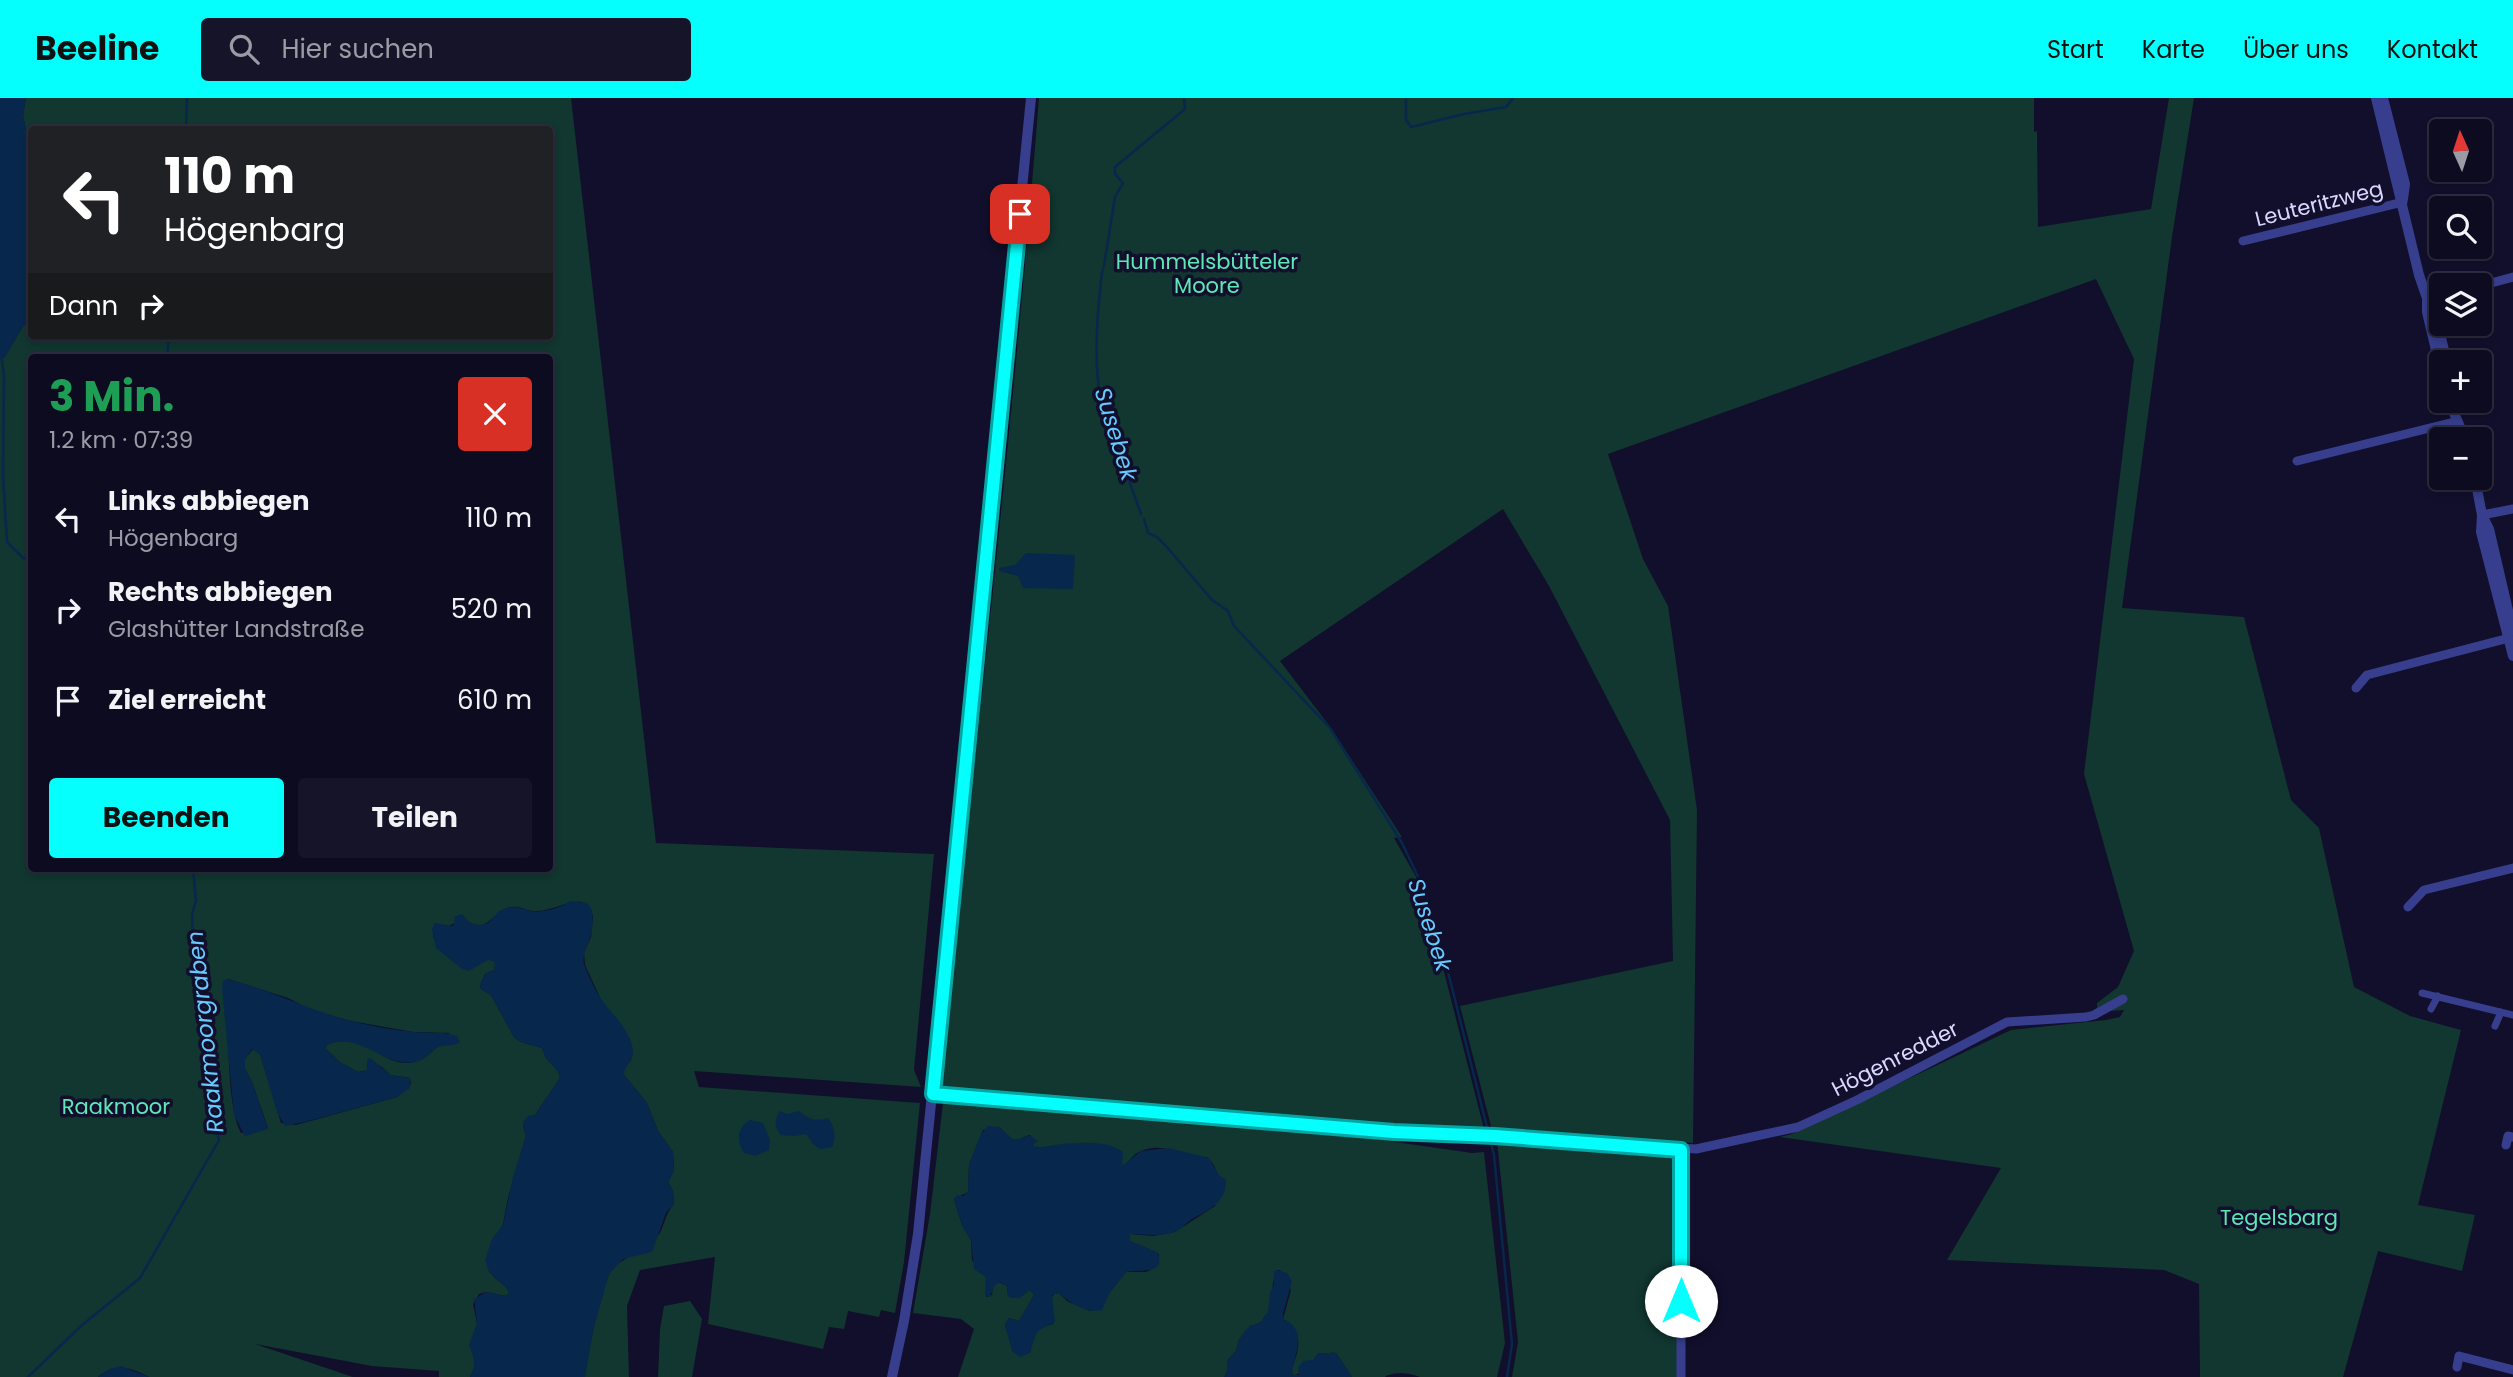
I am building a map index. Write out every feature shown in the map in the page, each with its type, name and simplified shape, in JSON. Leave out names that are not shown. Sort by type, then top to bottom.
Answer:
[{"type":"street","points":[[892,1377],[918,1234],[1031,98]]},
{"type":"street","points":[[2376,98],[2427,299],[2427,312],[2436,350]]},
{"type":"street","points":[[2383,98],[2404,184],[2403,202]]},
{"type":"street","name":"Leuteritzweg","points":[[2243,241],[2403,202]]},
{"type":"street","points":[[2492,283],[2513,277]]},
{"type":"street","points":[[2427,299],[2434,310],[2444,350]]},
{"type":"street","points":[[2454,413],[2460,427]]},
{"type":"street","points":[[2458,413],[2458,421]]},
{"type":"street","points":[[2297,461],[2458,421]]},
{"type":"street","points":[[2477,490],[2482,515],[2481,532],[2513,656]]},
{"type":"street","points":[[2482,515],[2513,509]]},
{"type":"street","points":[[2356,688],[2367,675],[2509,638]]},
{"type":"street","points":[[2409,907],[2424,890],[2513,868]]},
{"type":"street","points":[[2422,993],[2513,1015]]},
{"type":"street","points":[[2431,1009],[2438,996]]},
{"type":"street","name":"Högenredder","points":[[933,1094],[1394,1132],[1495,1136],[1681,1150],[1732,1143],[1792,1129],[1857,1100],[1999,1024],[2014,1020],[2086,1017],[2123,999]]},
{"type":"street","points":[[2495,1026],[2501,1012]]},
{"type":"street","points":[[1681,1150],[1681,1377]]},
{"type":"street","points":[[2457,1367],[2459,1356],[2513,1370]]},
{"type":"green space","name":"Raakmoor","points":[[26,98],[571,98],[656,843],[934,854],[914,1070],[921,1087],[694,1071],[699,1087],[920,1103],[904,1262],[895,1313],[881,1310],[879,1317],[848,1311],[844,1329],[829,1327],[823,1349],[708,1324],[715,1257],[640,1270],[627,1306],[629,1377],[585,1377],[596,1320],[609,1275],[613,1268],[647,1246],[659,1234],[674,1204],[673,1191],[668,1182],[674,1170],[673,1152],[658,1131],[647,1103],[624,1075],[624,1069],[631,1060],[633,1051],[627,1035],[602,1002],[585,965],[584,953],[591,937],[593,916],[582,902],[576,902],[541,911],[507,908],[483,925],[471,923],[464,918],[447,927],[435,923],[433,936],[436,944],[496,962],[494,970],[485,974],[481,989],[491,995],[514,1037],[542,1048],[560,1078],[535,1115],[523,1125],[526,1136],[508,1198],[493,1276],[509,1293],[506,1296],[486,1292],[479,1294],[473,1304],[477,1323],[471,1350],[475,1363],[470,1377],[439,1377],[439,1371],[372,1366],[255,1344],[353,1377],[149,1377],[117,1368],[98,1377],[0,1377],[0,356],[4,358],[28,322],[28,340],[553,340],[553,126],[28,126],[28,142],[23,115]],"holes":[[[228,979],[288,998],[312,1010],[351,1021],[413,1032],[449,1033],[430,1053],[414,1062],[387,1058],[360,1044],[344,1041],[326,1045],[326,1049],[341,1063],[358,1072],[367,1070],[368,1059],[390,1075],[410,1078],[411,1084],[397,1097],[296,1125],[281,1123],[260,1054],[253,1049],[245,1059],[245,1069],[268,1128],[241,1133],[232,1102],[230,1081]]]},
{"type":"green space","points":[[1039,98],[2034,98],[2038,227],[2151,209],[2169,98],[2194,98],[2172,237],[2122,608],[2244,617],[2291,800],[2319,828],[2354,987],[2410,1016],[2461,1030],[2418,1205],[2475,1215],[2462,1271],[2378,1251],[2343,1377],[2200,1377],[2199,1284],[2164,1270],[1947,1260],[2001,1168],[1780,1137],[1792,1134],[2011,1030],[2106,1020],[2120,1017],[2124,1010],[2097,1012],[2097,1003],[2118,987],[2134,951],[2084,774],[2134,359],[2096,279],[1608,454],[1643,559],[1668,606],[1697,810],[1693,1143],[1492,1130],[1460,1006],[1673,961],[1670,820],[1549,586],[1503,509],[1280,661],[1331,728],[1402,837],[1394,838],[1423,889],[1484,1129],[1394,1128],[939,1086],[1005,469]]},
{"type":"green space","points":[[943,1103],[1340,1134],[1472,1153],[1484,1152],[1505,1343],[1497,1377],[1420,1377],[1402,1373],[1385,1377],[1352,1377],[1336,1353],[1323,1354],[1294,1376],[1291,1372],[1298,1342],[1295,1330],[1283,1319],[1291,1290],[1280,1270],[1275,1271],[1269,1311],[1260,1323],[1250,1326],[1239,1340],[1236,1351],[1227,1361],[1224,1377],[958,1377],[974,1329],[961,1319],[913,1313],[930,1214]],"holes":[[[999,1127],[1012,1139],[1029,1135],[1034,1139],[1032,1146],[1037,1148],[1080,1145],[1121,1163],[1122,1166],[1139,1152],[1165,1149],[1206,1157],[1215,1167],[1218,1179],[1215,1206],[1175,1232],[1153,1236],[1128,1236],[1130,1241],[1159,1254],[1156,1267],[1146,1272],[1126,1272],[1090,1311],[1067,1301],[1059,1293],[1054,1294],[1051,1298],[1053,1324],[1039,1328],[1032,1340],[1030,1353],[1013,1352],[1005,1325],[1009,1318],[1019,1321],[1033,1293],[1029,1290],[1023,1295],[1008,1296],[1007,1286],[999,1282],[993,1286],[992,1295],[986,1297],[986,1277],[972,1260],[971,1240],[962,1225],[954,1199],[968,1192],[969,1165],[983,1130]]]},
{"type":"green space","points":[[1497,1141],[1678,1154],[1677,1377],[1512,1377],[1518,1342]]},
{"type":"green space","points":[[690,1301],[702,1319],[692,1377],[658,1377],[664,1306]]},
{"type":"water","points":[[0,98],[26,98],[23,115],[28,139],[28,322],[4,358],[0,356]]},
{"type":"water","points":[[1026,553],[1075,555],[1073,589],[1023,588],[1018,576],[999,571],[999,568],[1015,565]]},
{"type":"water","points":[[570,901],[587,903],[592,910],[592,931],[584,953],[584,964],[599,995],[632,1043],[633,1054],[624,1075],[647,1103],[658,1131],[673,1152],[674,1171],[668,1182],[673,1191],[674,1204],[666,1213],[652,1252],[623,1259],[609,1274],[593,1331],[585,1377],[470,1377],[474,1361],[469,1345],[477,1323],[474,1299],[486,1292],[506,1296],[509,1293],[489,1272],[485,1260],[492,1239],[503,1225],[513,1177],[526,1136],[523,1122],[528,1116],[535,1115],[560,1078],[542,1048],[514,1037],[491,995],[481,989],[485,974],[494,970],[495,962],[488,960],[469,971],[462,969],[436,948],[432,929],[435,923],[452,926],[455,923],[454,917],[462,914],[470,923],[478,925],[488,923],[504,909],[515,907],[541,911]]},
{"type":"water","points":[[227,979],[351,1021],[420,1033],[452,1034],[457,1036],[460,1042],[438,1047],[416,1062],[393,1060],[350,1042],[327,1045],[326,1049],[341,1063],[358,1072],[367,1070],[368,1058],[372,1059],[390,1075],[410,1078],[410,1088],[397,1097],[285,1126],[277,1112],[260,1054],[252,1049],[245,1059],[245,1069],[268,1129],[245,1136],[234,1115],[222,988],[223,981]]},
{"type":"water","points":[[780,1111],[787,1114],[799,1111],[816,1120],[828,1118],[834,1132],[832,1147],[820,1149],[806,1134],[781,1135],[776,1123]]},
{"type":"water","points":[[750,1120],[763,1123],[770,1140],[769,1150],[755,1156],[744,1153],[739,1139],[742,1126]]},
{"type":"water","points":[[988,1126],[999,1127],[1012,1139],[1031,1135],[1038,1141],[1032,1145],[1038,1147],[1081,1143],[1108,1145],[1123,1152],[1122,1166],[1141,1151],[1169,1148],[1209,1158],[1219,1175],[1226,1180],[1225,1188],[1220,1200],[1177,1231],[1157,1235],[1130,1234],[1130,1241],[1157,1252],[1158,1265],[1150,1270],[1126,1272],[1110,1292],[1102,1310],[1079,1307],[1059,1293],[1052,1295],[1055,1322],[1039,1331],[1030,1353],[1020,1357],[1013,1352],[1005,1325],[1009,1318],[1019,1321],[1033,1293],[1029,1290],[1020,1298],[1010,1298],[1007,1286],[1000,1282],[994,1286],[990,1297],[985,1295],[986,1277],[974,1269],[971,1240],[962,1225],[954,1199],[957,1195],[963,1196],[968,1192],[969,1165],[981,1134]]},
{"type":"water","points":[[1277,1270],[1287,1273],[1292,1281],[1283,1314],[1284,1320],[1292,1324],[1298,1337],[1292,1375],[1299,1375],[1298,1368],[1303,1361],[1313,1360],[1318,1353],[1336,1353],[1352,1377],[1224,1377],[1227,1361],[1236,1351],[1245,1331],[1260,1323],[1268,1312],[1274,1272]]},
{"type":"water","points":[[121,1366],[149,1377],[98,1377]]},
{"type":"waterway","points":[[186,126],[187,98]]},
{"type":"waterway","name":"Susebek","points":[[1104,266],[1115,197],[1123,183],[1115,174],[1115,167],[1185,109],[1184,98]]},
{"type":"waterway","name":"Susebek","points":[[1406,98],[1406,120],[1411,127],[1506,107],[1513,98]]},
{"type":"waterway","name":"Susebek","points":[[1103,269],[1097,333],[1101,402],[1141,514]]},
{"type":"waterway","points":[[167,354],[169,340]]},
{"type":"waterway","name":"Raakmoorgraben","points":[[1,355],[4,375],[3,475],[7,542],[23,558],[28,559]]},
{"type":"waterway","name":"Susebek","points":[[1144,519],[1148,533],[1157,537],[1212,600],[1228,611],[1234,626],[1330,728],[1402,843],[1423,887],[1443,952],[1494,1155],[1512,1344],[1507,1377]]},
{"type":"waterway","name":"Raakmoorgraben","points":[[28,1377],[81,1326],[140,1278],[219,1140],[211,1104],[210,1080],[203,1059],[194,969],[192,914],[196,901],[193,872]]},
{"type":"route","points":[[1020,214],[933,1094],[1394,1132],[1495,1136],[1681,1150],[1681,1301]]},
{"type":"park label","name":"Hummelsbütteler Moore","points":[[1207,274]]},
{"type":"park label","name":"Tegelsbarg","points":[[2279,1218]]}]
